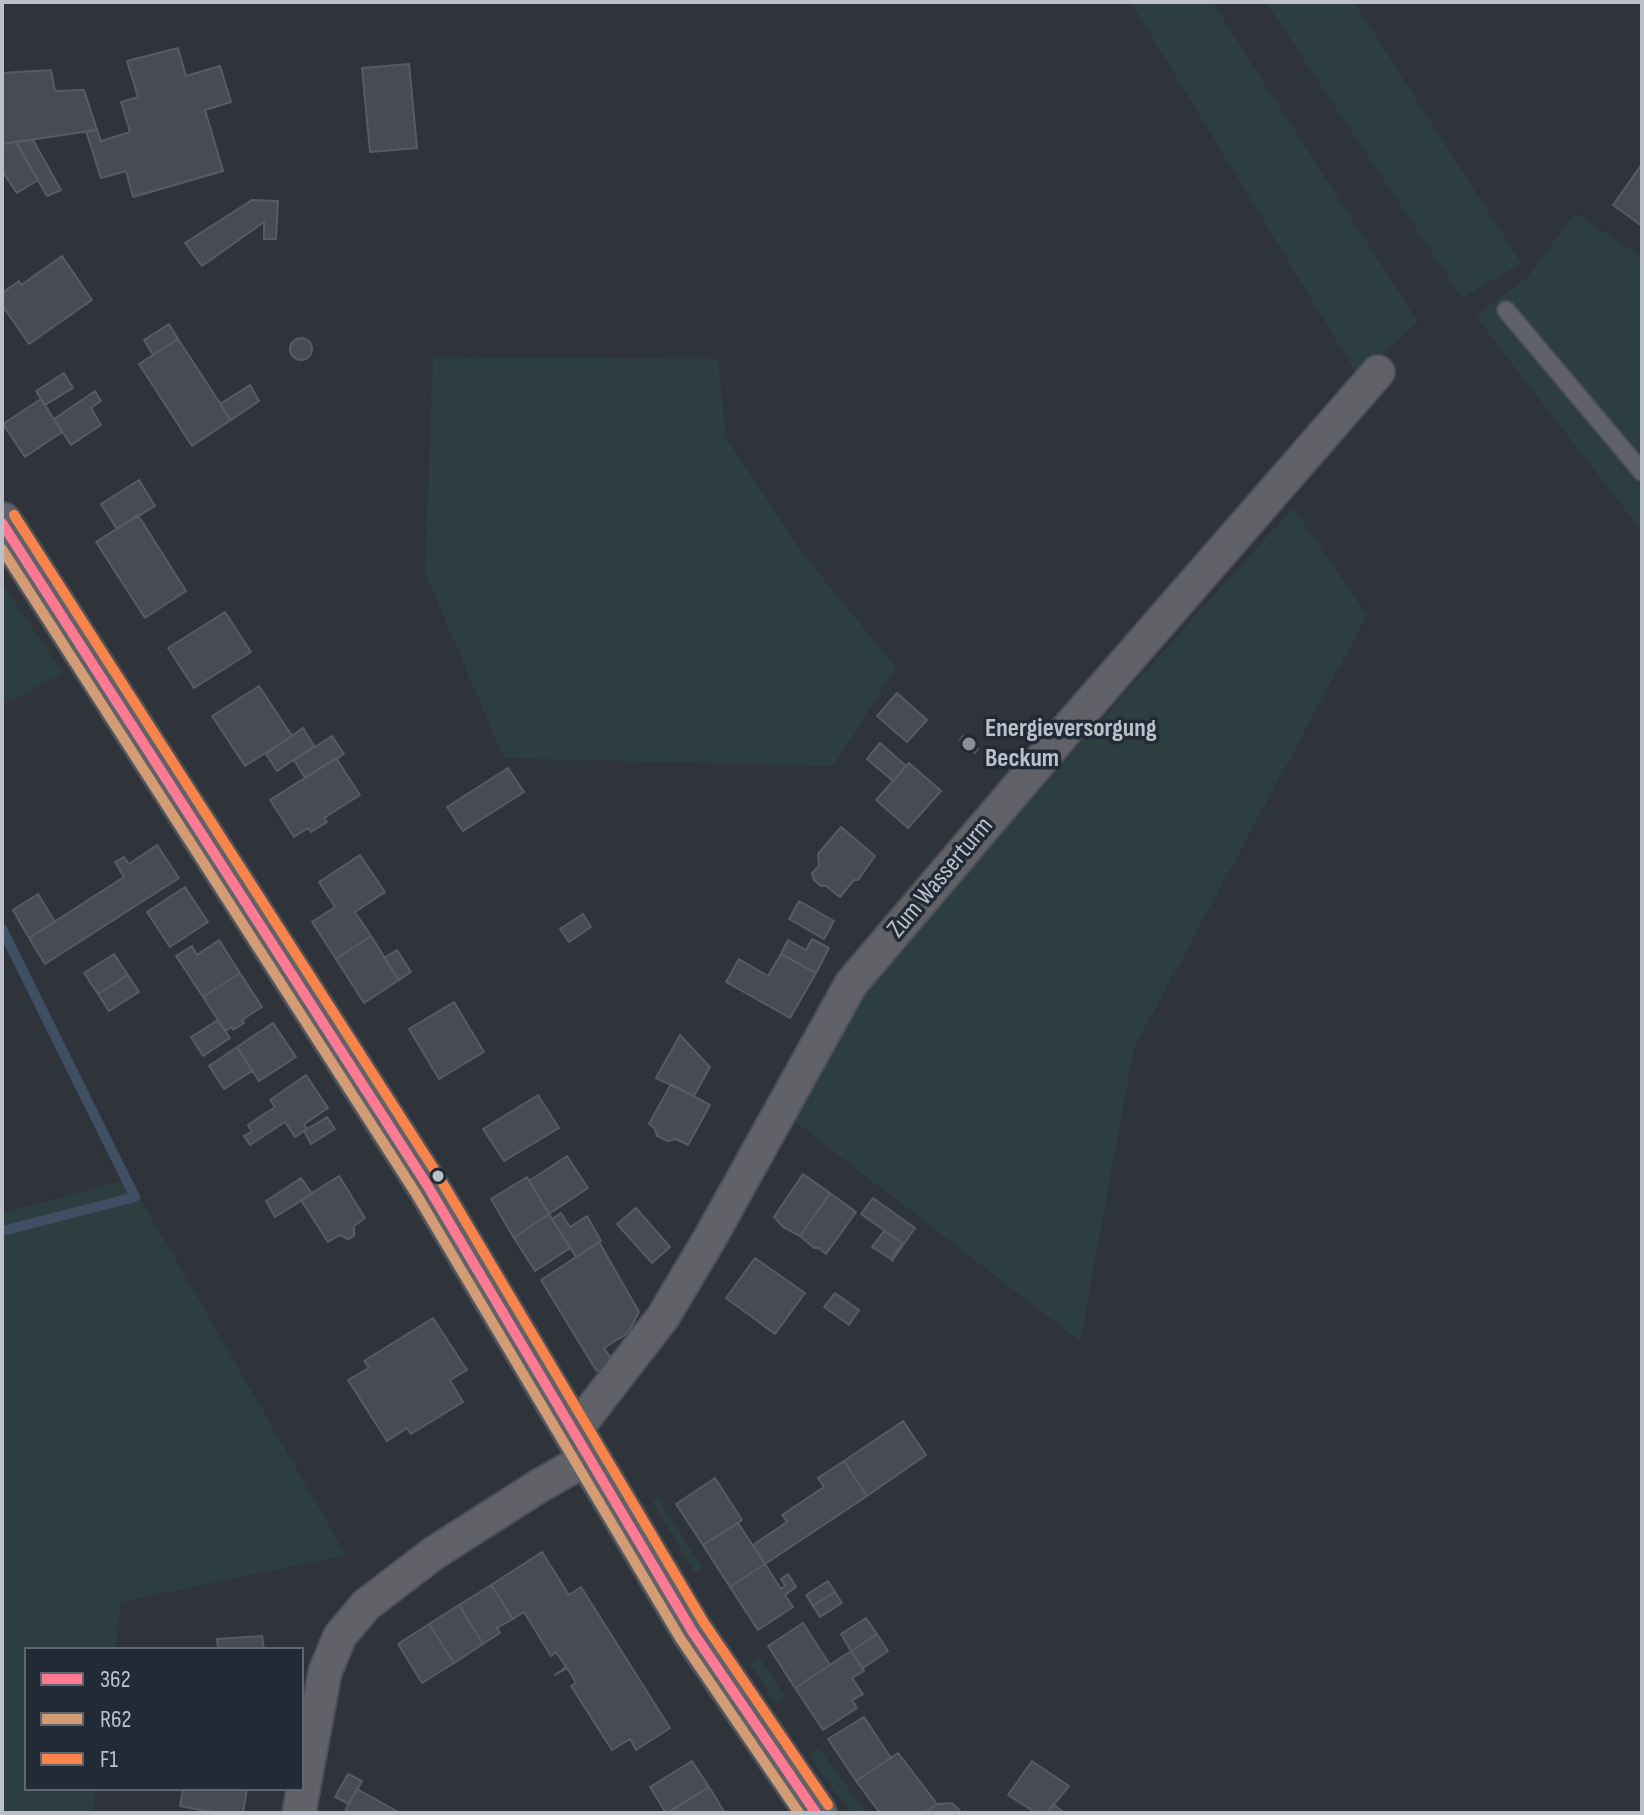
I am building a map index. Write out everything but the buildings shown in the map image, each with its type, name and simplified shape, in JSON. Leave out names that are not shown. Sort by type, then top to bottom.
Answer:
[{"type":"street","name":"Zum Wasserturm","points":[[581,1445],[710,1238],[851,984],[1378,372]]},
{"type":"street","points":[[2,523],[427,1185],[692,1631],[816,1813]]},
{"type":"street","points":[[304,1786],[325,1672],[340,1636],[366,1605],[434,1553],[539,1486],[581,1445]]},
{"type":"street","points":[[299,1813],[303,1791]]},
{"type":"lane","points":[[1506,310],[1642,472]]},
{"type":"shaded area","points":[[1131,2],[1212,2],[1418,322],[1358,376]]},
{"type":"shaded area","points":[[1266,2],[1354,2],[1521,263],[1462,298]]},
{"type":"shaded area","points":[[1575,213],[1642,257],[1642,531],[1475,316],[1527,278]]},
{"type":"shaded area","points":[[433,357],[718,359],[726,438],[800,550],[896,668],[833,766],[504,758],[425,573]]},
{"type":"shaded area","points":[[1293,508],[1367,615],[1134,1048],[1080,1341],[789,1117],[860,993],[977,857]]},
{"type":"shaded area","points":[[2,583],[63,673],[2,705]]},
{"type":"shaded area","points":[[129,1179],[346,1555],[121,1602],[115,1647],[24,1647],[24,1791],[96,1791],[93,1813],[2,1813],[2,1213]]},
{"type":"shaded area","points":[[658,1497],[702,1568],[695,1573],[652,1501]]},
{"type":"shaded area","points":[[759,1657],[786,1697],[776,1704],[750,1663]]},
{"type":"shaded area","points":[[819,1748],[866,1813],[853,1813],[833,1789],[809,1755]]},
{"type":"waterway","points":[[2,929],[135,1197],[2,1231]]},
{"type":"transit line","name":"F1","points":[[14,515],[439,1177],[704,1623],[828,1805]]},
{"type":"transit line","name":"362","points":[[2,523],[427,1185],[692,1631],[816,1813]]},
{"type":"transit line","name":"R62","points":[[2,549],[415,1192],[680,1638],[799,1813]]},
{"type":"place","name":"Energieversorgung Beckum","points":[[969,744]]}]
